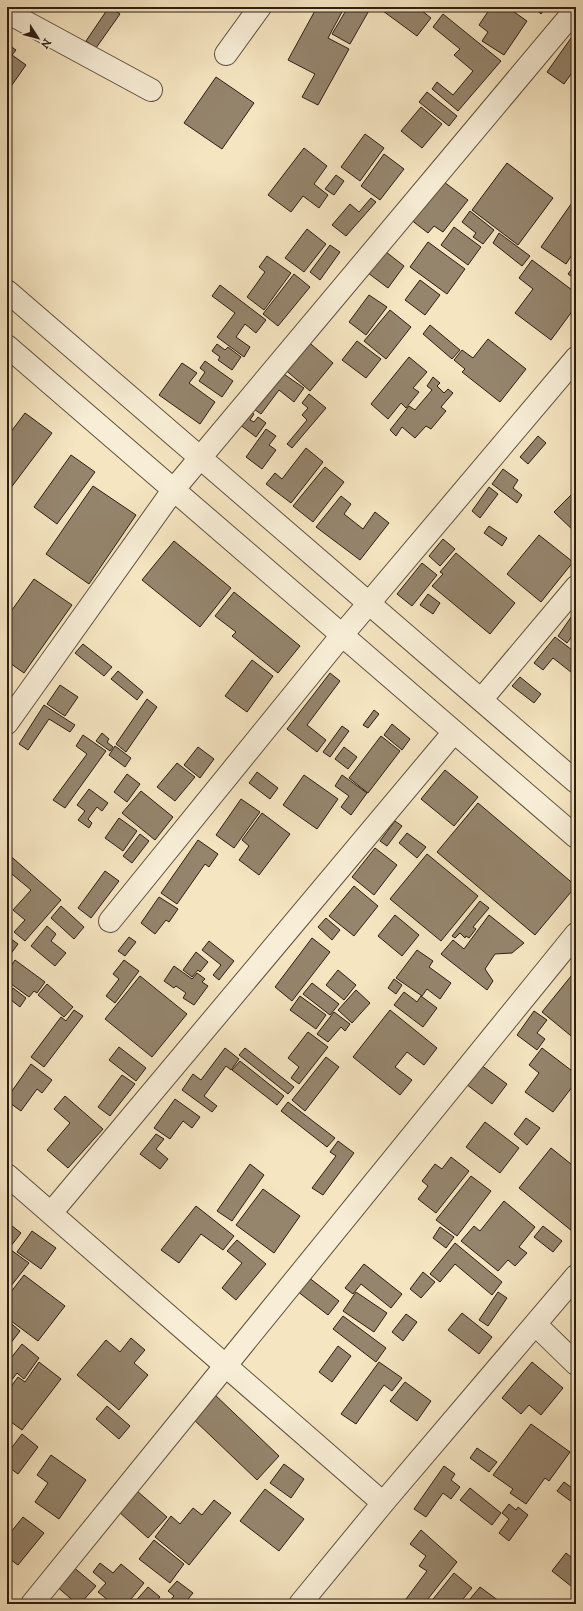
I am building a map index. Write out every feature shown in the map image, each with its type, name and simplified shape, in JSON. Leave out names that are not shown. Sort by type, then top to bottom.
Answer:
[{"type":"street","points":[[226,54],[260,7]]},
{"type":"street","points":[[7,723],[174,489],[201,459],[576,9]]},
{"type":"street","points":[[7,12],[151,90]]},
{"type":"street","points":[[7,291],[576,782]]},
{"type":"street","points":[[7,346],[576,837]]},
{"type":"street","points":[[110,921],[342,635],[576,358]]},
{"type":"street","points":[[481,700],[576,587]]},
{"type":"street","points":[[52,1214],[454,732]]},
{"type":"street","points":[[32,1604],[576,934]]},
{"type":"street","points":[[7,1175],[383,1503]]},
{"type":"street","points":[[300,1604],[383,1503],[536,1325],[576,1276]]},
{"type":"street","points":[[536,1325],[576,1364]]},
{"type":"building","points":[[18,7],[36,7],[31,14]]},
{"type":"building","points":[[109,7],[120,14],[96,48],[86,41]]},
{"type":"building","points":[[112,7],[124,7],[120,12]]},
{"type":"building","points":[[317,7],[337,7],[343,10],[328,38],[349,49],[318,105],[302,97],[315,74],[288,60]]},
{"type":"building","points":[[348,7],[371,7],[350,44],[332,34]]},
{"type":"building","points":[[386,7],[417,7],[431,18],[417,36],[383,11]]},
{"type":"building","points":[[491,7],[507,7],[527,21],[504,55],[482,41],[488,32],[479,25]]},
{"type":"building","points":[[533,7],[546,7],[541,14]]},
{"type":"building","points":[[443,14],[501,61],[458,111],[432,89],[437,82],[453,95],[473,71],[454,55],[460,49],[433,27]]},
{"type":"building","points":[[576,31],[576,67],[564,84],[547,72]]},
{"type":"building","points":[[7,44],[16,50],[12,55],[26,65],[7,92]]},
{"type":"building","points":[[216,77],[254,103],[222,149],[184,123]]},
{"type":"building","points":[[427,92],[457,116],[449,126],[419,102]]},
{"type":"building","points":[[421,107],[442,124],[422,148],[401,131]]},
{"type":"building","points":[[365,134],[384,148],[360,181],[341,167]]},
{"type":"building","points":[[304,148],[327,166],[314,184],[328,195],[319,208],[303,196],[291,212],[268,195]]},
{"type":"building","points":[[384,154],[404,169],[380,200],[361,186]]},
{"type":"building","points":[[507,163],[553,198],[518,245],[472,210]]},
{"type":"building","points":[[336,175],[344,181],[334,195],[325,189]]},
{"type":"building","points":[[440,179],[468,200],[443,232],[434,226],[428,233],[410,219]]},
{"type":"building","points":[[576,197],[576,249],[566,264],[541,247]]},
{"type":"building","points":[[371,198],[376,202],[346,236],[332,225],[350,204],[359,212]]},
{"type":"building","points":[[470,211],[494,230],[483,244],[473,237],[476,233],[462,222]]},
{"type":"building","points":[[454,227],[481,247],[468,265],[441,245]]},
{"type":"building","points":[[307,229],[326,244],[304,272],[285,258]]},
{"type":"building","points":[[499,233],[530,256],[522,266],[493,243]]},
{"type":"building","points":[[428,242],[465,269],[447,294],[410,267]]},
{"type":"building","points":[[330,245],[340,252],[320,280],[310,272]]},
{"type":"building","points":[[381,248],[404,266],[388,288],[364,270]]},
{"type":"building","points":[[267,256],[291,273],[264,310],[247,297],[265,272],[259,267]]},
{"type":"building","points":[[532,260],[576,293],[576,306],[551,340],[515,313],[533,289],[519,278]]},
{"type":"building","points":[[576,263],[576,280],[568,274]]},
{"type":"building","points":[[294,274],[310,287],[278,326],[263,314]]},
{"type":"building","points":[[420,280],[440,295],[425,315],[405,300]]},
{"type":"building","points":[[220,285],[266,320],[256,333],[245,324],[236,337],[250,347],[244,357],[217,337],[235,313],[212,296]]},
{"type":"building","points":[[369,295],[387,307],[366,335],[349,322]]},
{"type":"building","points":[[390,310],[411,327],[386,359],[364,341]]},
{"type":"building","points":[[430,325],[460,350],[452,359],[423,334]]},
{"type":"building","points":[[305,339],[333,363],[310,391],[282,367]]},
{"type":"building","points":[[488,339],[526,369],[500,402],[462,372],[465,369],[454,360],[462,350],[473,358]]},
{"type":"building","points":[[357,341],[381,359],[366,378],[342,360]]},
{"type":"building","points":[[217,344],[225,350],[228,347],[241,357],[232,370],[218,360],[220,357],[212,351]]},
{"type":"building","points":[[409,357],[427,372],[413,388],[419,392],[406,408],[401,403],[388,419],[371,404]]},
{"type":"building","points":[[205,361],[233,381],[222,397],[199,381],[205,372],[200,368]]},
{"type":"building","points":[[182,363],[197,373],[189,383],[215,402],[200,424],[159,395]]},
{"type":"building","points":[[278,370],[304,388],[294,402],[279,390],[261,414],[251,407]]},
{"type":"building","points":[[433,377],[440,383],[437,386],[444,393],[448,389],[453,393],[441,407],[446,411],[431,429],[426,426],[415,438],[402,427],[396,436],[390,430],[409,406],[415,410],[432,390],[427,386]]},
{"type":"building","points":[[309,394],[326,408],[292,448],[287,444],[307,420],[302,415],[308,408],[302,403]]},
{"type":"building","points":[[249,411],[254,414],[250,420],[254,422],[258,417],[266,423],[256,437],[239,424]]},
{"type":"building","points":[[25,413],[52,433],[10,489],[7,487],[7,437]]},
{"type":"building","points":[[266,429],[276,436],[269,445],[276,450],[262,469],[246,457]]},
{"type":"building","points":[[538,436],[546,443],[528,464],[520,457]]},
{"type":"building","points":[[306,448],[323,462],[291,503],[266,484],[275,473],[282,479]]},
{"type":"building","points":[[71,455],[95,472],[57,524],[34,507]]},
{"type":"building","points":[[325,467],[344,482],[313,522],[293,506]]},
{"type":"building","points":[[503,469],[518,480],[513,488],[522,495],[517,503],[492,484]]},
{"type":"building","points":[[93,486],[136,515],[89,584],[46,554]]},
{"type":"building","points":[[489,487],[498,494],[480,518],[472,511]]},
{"type":"building","points":[[576,490],[576,533],[554,512]]},
{"type":"building","points":[[341,496],[351,504],[344,514],[363,529],[375,512],[389,523],[360,560],[316,527]]},
{"type":"building","points":[[489,526],[507,538],[502,546],[484,533]]},
{"type":"building","points":[[539,535],[573,562],[541,602],[507,574]]},
{"type":"building","points":[[443,539],[455,549],[440,566],[429,556]]},
{"type":"building","points":[[174,541],[231,588],[200,627],[142,580]]},
{"type":"building","points":[[456,553],[515,603],[490,634],[432,586],[443,574],[440,572]]},
{"type":"building","points":[[422,563],[437,575],[412,606],[397,594]]},
{"type":"building","points":[[34,579],[72,605],[24,673],[7,661],[7,634],[11,629],[7,626],[7,617]]},
{"type":"building","points":[[234,592],[300,646],[278,673],[232,636],[236,632],[215,616]]},
{"type":"building","points":[[428,594],[440,603],[433,614],[420,605]]},
{"type":"building","points":[[576,610],[576,631],[567,643],[558,636]]},
{"type":"building","points":[[555,637],[576,653],[576,676],[553,658],[543,670],[534,663]]},
{"type":"building","points":[[83,644],[112,667],[104,676],[75,653]]},
{"type":"building","points":[[252,660],[273,676],[247,712],[225,696]]},
{"type":"building","points":[[118,671],[143,692],[137,700],[111,679]]},
{"type":"building","points":[[330,673],[340,681],[307,725],[326,740],[317,752],[287,729]]},
{"type":"building","points":[[520,677],[541,694],[534,703],[512,686]]},
{"type":"building","points":[[60,685],[78,697],[65,716],[47,704]]},
{"type":"building","points":[[147,699],[157,707],[126,752],[116,744]]},
{"type":"building","points":[[44,705],[75,725],[70,732],[49,719],[28,750],[19,744]]},
{"type":"building","points":[[374,710],[379,714],[368,728],[363,725]]},
{"type":"building","points":[[392,724],[410,739],[402,750],[384,735]]},
{"type":"building","points":[[342,726],[349,731],[330,757],[323,752]]},
{"type":"building","points":[[102,733],[109,739],[107,742],[113,747],[110,751],[96,741]]},
{"type":"building","points":[[83,735],[106,751],[65,808],[53,800],[87,754],[76,746]]},
{"type":"building","points":[[381,736],[400,751],[368,793],[349,778]]},
{"type":"building","points":[[115,746],[131,758],[125,767],[109,755]]},
{"type":"building","points":[[198,747],[214,759],[200,778],[184,765]]},
{"type":"building","points":[[344,747],[357,757],[348,769],[335,759]]},
{"type":"building","points":[[177,763],[195,777],[175,801],[157,787]]},
{"type":"building","points":[[445,770],[478,797],[454,826],[421,799]]},
{"type":"building","points":[[257,772],[278,788],[270,799],[249,783]]},
{"type":"building","points":[[127,774],[140,784],[127,802],[114,792]]},
{"type":"building","points":[[304,775],[338,799],[317,829],[283,805]]},
{"type":"building","points":[[342,775],[367,793],[351,815],[341,807],[349,796],[335,786]]},
{"type":"building","points":[[89,789],[108,803],[102,811],[97,807],[88,819],[92,823],[89,828],[78,820],[85,811],[77,805]]},
{"type":"building","points":[[141,791],[173,817],[155,840],[122,813]]},
{"type":"building","points":[[241,799],[260,812],[234,848],[216,835]]},
{"type":"building","points":[[478,803],[576,886],[535,935],[437,852]]},
{"type":"building","points":[[262,813],[290,834],[259,875],[239,860],[249,846],[242,840]]},
{"type":"building","points":[[119,818],[137,831],[123,851],[105,838]]},
{"type":"building","points":[[395,821],[402,826],[387,846],[380,841]]},
{"type":"building","points":[[407,833],[426,847],[417,858],[399,843]]},
{"type":"building","points":[[140,834],[149,841],[132,863],[123,856]]},
{"type":"building","points":[[198,840],[218,854],[209,867],[205,864],[177,904],[161,893]]},
{"type":"building","points":[[375,848],[397,865],[374,895],[352,877]]},
{"type":"building","points":[[7,853],[61,900],[25,941],[14,932],[25,920],[13,910],[31,890],[7,870]]},
{"type":"building","points":[[427,854],[478,896],[441,941],[390,899]]},
{"type":"building","points":[[105,871],[119,881],[91,918],[78,908]]},
{"type":"building","points":[[354,886],[378,906],[354,936],[329,916]]},
{"type":"building","points":[[159,897],[178,909],[169,922],[166,920],[155,934],[141,923]]},
{"type":"building","points":[[480,901],[489,908],[473,927],[476,929],[469,938],[466,936],[465,938],[460,933],[455,938],[452,936]]},
{"type":"building","points":[[61,906],[84,927],[74,939],[51,918]]},
{"type":"building","points":[[395,915],[419,935],[402,956],[378,936]]},
{"type":"building","points":[[489,915],[524,943],[512,953],[495,954],[485,969],[493,981],[487,990],[441,954],[453,940],[464,949]]},
{"type":"building","points":[[326,918],[340,930],[332,940],[318,927]]},
{"type":"building","points":[[47,926],[56,934],[51,941],[66,953],[55,966],[31,946]]},
{"type":"building","points":[[7,936],[18,944],[7,959]]},
{"type":"building","points":[[129,937],[136,942],[125,956],[118,951]]},
{"type":"building","points":[[312,938],[330,952],[292,1001],[275,987]]},
{"type":"building","points":[[209,941],[234,961],[219,980],[213,975],[221,965],[202,950]]},
{"type":"building","points":[[417,950],[433,961],[429,967],[451,983],[440,999],[427,989],[422,996],[396,978]]},
{"type":"building","points":[[196,952],[208,962],[200,972],[198,970],[192,977],[183,970]]},
{"type":"building","points":[[15,960],[45,982],[37,993],[34,991],[29,997],[7,981],[7,972]]},
{"type":"building","points":[[124,960],[139,971],[115,1003],[106,996],[119,979],[113,974]]},
{"type":"building","points":[[174,966],[192,979],[197,973],[205,979],[202,982],[208,986],[194,1005],[183,998],[186,993],[176,986],[174,988],[164,981]]},
{"type":"building","points":[[338,970],[356,985],[344,1000],[326,985]]},
{"type":"building","points":[[576,970],[576,1040],[542,1012]]},
{"type":"building","points":[[140,976],[187,1014],[152,1057],[105,1019]]},
{"type":"building","points":[[394,979],[402,985],[396,994],[388,988]]},
{"type":"building","points":[[312,983],[339,1004],[330,1015],[303,994]]},
{"type":"building","points":[[47,984],[73,1007],[64,1017],[38,995]]},
{"type":"building","points":[[13,988],[26,998],[20,1007],[7,997]]},
{"type":"building","points":[[356,990],[370,1003],[352,1023],[338,1010]]},
{"type":"building","points":[[404,992],[417,1002],[421,996],[437,1008],[423,1027],[394,1005]]},
{"type":"building","points":[[300,996],[326,1015],[316,1029],[290,1010]]},
{"type":"building","points":[[74,1010],[83,1016],[44,1067],[31,1057],[61,1017],[66,1021]]},
{"type":"building","points":[[390,1010],[437,1048],[424,1065],[407,1052],[395,1067],[412,1080],[400,1095],[353,1057]]},
{"type":"building","points":[[534,1011],[547,1020],[537,1033],[545,1039],[537,1050],[517,1035]]},
{"type":"building","points":[[334,1012],[350,1024],[345,1031],[341,1027],[328,1042],[317,1034]]},
{"type":"building","points":[[308,1032],[328,1047],[299,1084],[291,1078],[299,1067],[288,1058]]},
{"type":"building","points":[[119,1047],[146,1068],[136,1081],[109,1060]]},
{"type":"building","points":[[225,1048],[239,1059],[231,1070],[226,1066],[204,1096],[217,1106],[212,1112],[182,1090],[193,1074],[201,1080]]},
{"type":"building","points":[[245,1048],[294,1087],[288,1094],[239,1055]]},
{"type":"building","points":[[542,1048],[576,1074],[576,1082],[553,1112],[525,1092],[539,1073],[529,1065]]},
{"type":"building","points":[[326,1057],[339,1067],[305,1111],[292,1100]]},
{"type":"building","points":[[240,1061],[284,1096],[277,1105],[232,1070]]},
{"type":"building","points":[[31,1064],[52,1080],[42,1093],[37,1089],[21,1111],[7,1101],[7,1098]]},
{"type":"building","points":[[481,1065],[507,1084],[492,1104],[466,1084]]},
{"type":"building","points":[[122,1075],[135,1084],[110,1116],[98,1107]]},
{"type":"building","points":[[65,1096],[103,1129],[68,1168],[47,1150],[70,1123],[54,1109]]},
{"type":"building","points":[[175,1099],[200,1117],[192,1128],[183,1121],[170,1139],[154,1128]]},
{"type":"building","points":[[288,1102],[335,1138],[327,1147],[281,1111]]},
{"type":"building","points":[[526,1118],[540,1128],[527,1145],[514,1134]]},
{"type":"building","points":[[485,1122],[519,1148],[500,1173],[466,1147]]},
{"type":"building","points":[[156,1134],[164,1139],[156,1149],[168,1159],[160,1169],[140,1154]]},
{"type":"building","points":[[338,1141],[354,1153],[323,1195],[312,1188],[336,1156],[330,1152]]},
{"type":"building","points":[[551,1148],[576,1168],[576,1226],[572,1231],[519,1188]]},
{"type":"building","points":[[451,1157],[469,1171],[436,1213],[418,1199],[428,1186],[422,1181],[435,1164],[442,1169]]},
{"type":"building","points":[[250,1164],[264,1175],[232,1221],[217,1211]]},
{"type":"building","points":[[471,1176],[491,1191],[457,1236],[436,1220]]},
{"type":"building","points":[[263,1189],[300,1216],[274,1253],[236,1225]]},
{"type":"building","points":[[504,1201],[535,1227],[519,1247],[527,1253],[515,1266],[508,1260],[498,1271],[461,1241],[474,1226],[480,1231]]},
{"type":"building","points":[[196,1206],[234,1236],[223,1250],[201,1234],[179,1263],[161,1250]]},
{"type":"building","points":[[7,1222],[21,1233],[7,1251]]},
{"type":"building","points":[[543,1226],[562,1241],[553,1252],[534,1237]]},
{"type":"building","points":[[440,1227],[454,1237],[446,1248],[433,1238]]},
{"type":"building","points":[[32,1231],[56,1248],[41,1269],[17,1252]]},
{"type":"building","points":[[237,1240],[266,1264],[236,1300],[222,1288],[242,1263],[227,1251]]},
{"type":"building","points":[[455,1243],[502,1282],[492,1295],[455,1264],[440,1282],[430,1274]]},
{"type":"building","points":[[11,1250],[29,1263],[7,1291],[7,1255]]},
{"type":"building","points":[[364,1264],[402,1294],[391,1308],[361,1284],[353,1294],[345,1288]]},
{"type":"building","points":[[423,1272],[435,1282],[421,1298],[410,1289]]},
{"type":"building","points":[[24,1275],[65,1306],[38,1341],[7,1318],[7,1297]]},
{"type":"building","points":[[308,1277],[339,1301],[328,1315],[297,1291]]},
{"type":"building","points":[[356,1292],[387,1313],[374,1332],[343,1311]]},
{"type":"building","points":[[498,1292],[507,1298],[488,1326],[479,1320]]},
{"type":"building","points":[[462,1313],[492,1337],[479,1354],[448,1330]]},
{"type":"building","points":[[406,1314],[417,1322],[403,1341],[392,1332]]},
{"type":"building","points":[[343,1316],[386,1348],[376,1362],[333,1329]]},
{"type":"building","points":[[7,1320],[20,1331],[10,1344],[7,1342]]},
{"type":"building","points":[[131,1338],[145,1350],[134,1363],[148,1375],[119,1410],[77,1375],[106,1340],[120,1352]]},
{"type":"building","points":[[22,1344],[39,1358],[24,1379],[17,1373],[7,1386],[7,1354],[11,1358]]},
{"type":"building","points":[[338,1346],[351,1356],[332,1382],[319,1372]]},
{"type":"building","points":[[39,1362],[61,1379],[22,1430],[7,1419],[7,1392],[18,1377],[25,1382]]},
{"type":"building","points":[[379,1362],[402,1378],[392,1391],[384,1385],[356,1424],[341,1414]]},
{"type":"building","points":[[532,1362],[563,1388],[541,1415],[529,1405],[521,1414],[502,1398]]},
{"type":"building","points":[[405,1382],[431,1401],[417,1421],[390,1401]]},
{"type":"building","points":[[213,1393],[279,1456],[257,1480],[191,1417]]},
{"type":"building","points":[[107,1406],[130,1426],[119,1439],[96,1419]]},
{"type":"building","points":[[531,1424],[570,1452],[549,1481],[545,1478],[526,1504],[510,1493],[513,1489],[493,1475]]},
{"type":"building","points":[[22,1434],[38,1447],[18,1474],[7,1466],[7,1454]]},
{"type":"building","points":[[477,1448],[497,1462],[489,1472],[470,1458]]},
{"type":"building","points":[[51,1455],[86,1480],[59,1519],[35,1502],[48,1483],[37,1475]]},
{"type":"building","points":[[284,1464],[304,1479],[291,1498],[270,1483]]},
{"type":"building","points":[[444,1466],[455,1474],[451,1480],[460,1487],[451,1499],[443,1493],[426,1517],[414,1509]]},
{"type":"building","points":[[564,1482],[576,1491],[576,1505],[557,1491]]},
{"type":"building","points":[[470,1488],[501,1513],[492,1525],[460,1500]]},
{"type":"building","points":[[265,1489],[304,1519],[279,1551],[240,1521]]},
{"type":"building","points":[[137,1491],[167,1517],[148,1538],[118,1511]]},
{"type":"building","points":[[214,1500],[231,1513],[189,1565],[155,1537],[171,1516],[180,1524],[193,1508],[202,1515]]},
{"type":"building","points":[[509,1504],[516,1510],[518,1507],[528,1515],[509,1541],[499,1533],[509,1519],[502,1513]]},
{"type":"building","points":[[23,1517],[44,1533],[18,1565],[7,1557],[7,1537]]},
{"type":"building","points":[[421,1530],[457,1562],[424,1604],[412,1604],[406,1599],[427,1571],[419,1566],[426,1556],[410,1544]]},
{"type":"building","points":[[154,1540],[184,1564],[170,1583],[139,1559]]},
{"type":"building","points":[[566,1553],[576,1561],[576,1590],[552,1571]]},
{"type":"building","points":[[100,1563],[113,1573],[121,1564],[144,1583],[127,1604],[113,1604],[98,1592],[106,1583],[93,1572]]},
{"type":"building","points":[[72,1566],[96,1586],[80,1604],[77,1604],[55,1585]]},
{"type":"building","points":[[454,1573],[472,1588],[459,1604],[429,1604]]},
{"type":"building","points":[[177,1581],[193,1593],[184,1604],[167,1604],[174,1596],[168,1591]]},
{"type":"building","points":[[148,1587],[160,1597],[154,1604],[133,1604]]},
{"type":"building","points":[[480,1587],[503,1604],[477,1604],[470,1599]]}]
